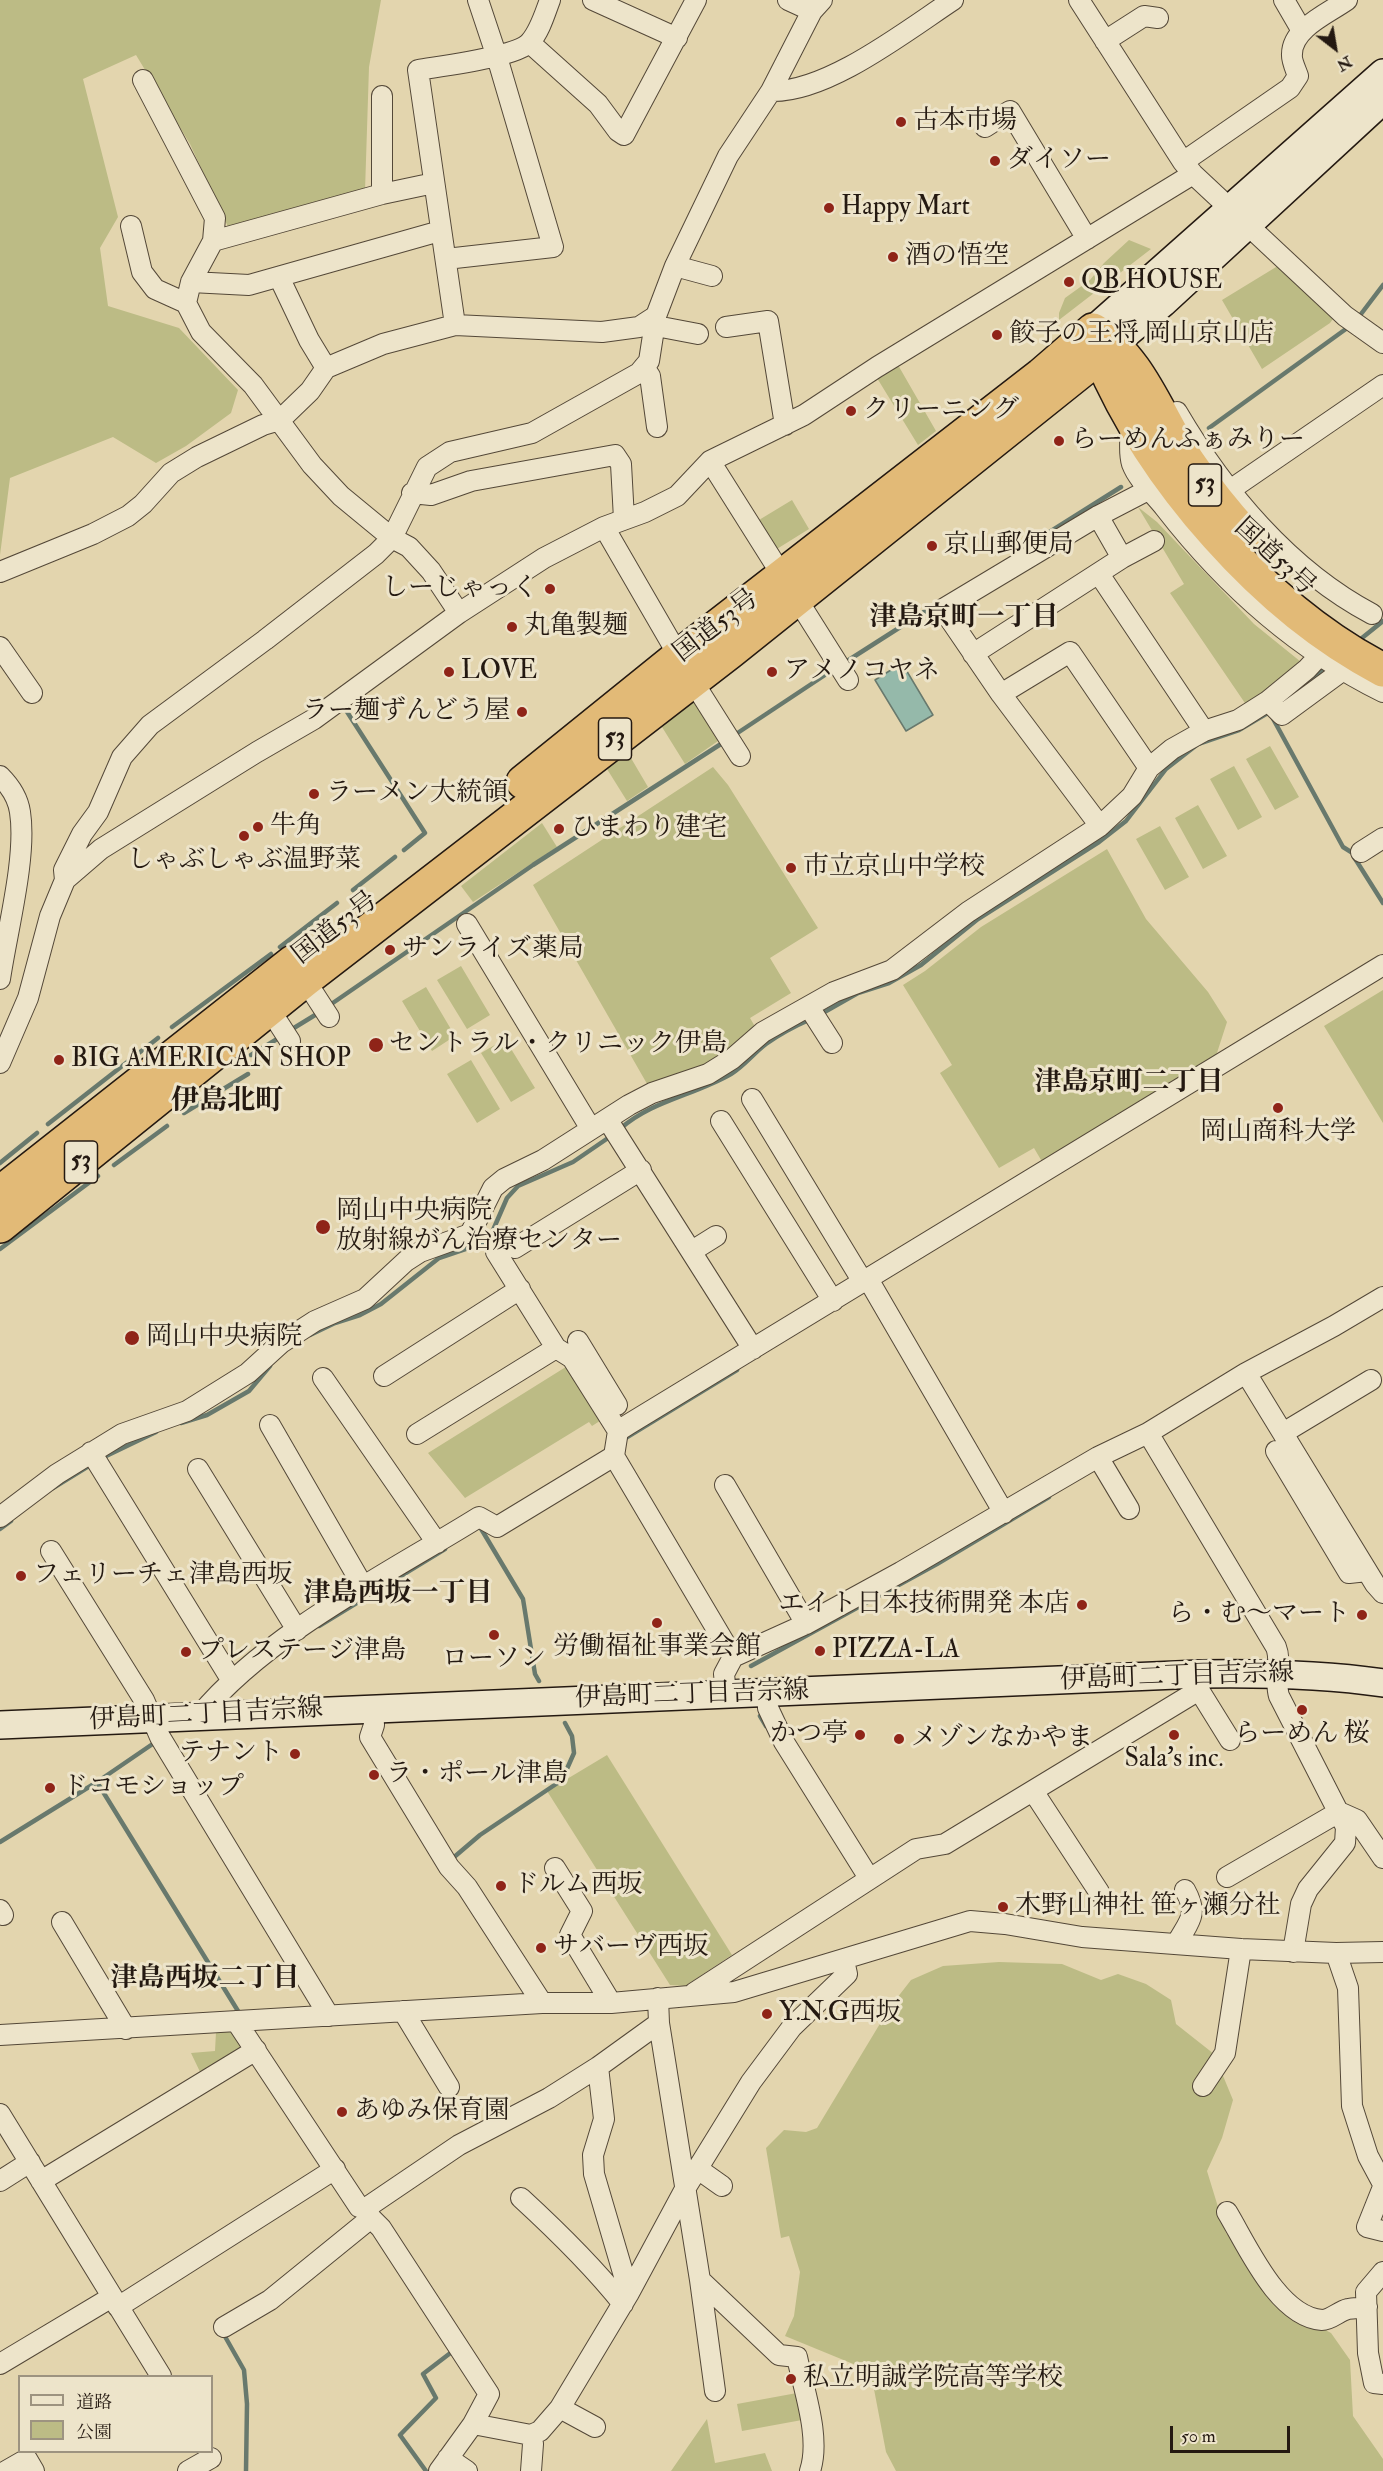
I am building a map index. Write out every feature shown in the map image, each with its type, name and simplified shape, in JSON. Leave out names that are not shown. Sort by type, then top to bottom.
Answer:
[{"type":"highway","name":"53","points":[[1067,382],[1102,343]]},
{"type":"highway","name":"53","points":[[1102,343],[1113,388]]},
{"type":"highway","name":"国道53号","points":[[789,587],[1032,382],[1102,343],[1136,370],[1189,463],[1228,515],[1265,555],[1354,637],[1383,670]]},
{"type":"highway","points":[[1067,382],[1092,379],[1113,388]]},
{"type":"highway","name":"国道53号","points":[[0,1226],[155,1087],[789,587],[1067,382]]},
{"type":"highway","name":"国道53号","points":[[1113,388],[1170,477],[1210,529],[1253,574],[1288,606],[1354,637]]},
{"type":"highway","name":"国道53号","points":[[0,1193],[155,1087],[283,1030],[320,1003],[686,668]]},
{"type":"street","points":[[446,260],[553,247],[478,0]]},
{"type":"street","points":[[455,325],[418,70],[497,57],[530,43],[544,19],[550,0]]},
{"type":"street","points":[[592,0],[677,38]]},
{"type":"street","points":[[530,43],[598,104],[618,131],[624,135],[696,0]]},
{"type":"street","points":[[65,880],[64,870],[82,834],[98,812],[122,757],[150,725],[376,555],[392,538],[427,467],[450,452],[532,432],[639,373],[644,367],[648,361],[656,321],[675,266],[728,156],[771,91],[817,6],[788,0]]},
{"type":"street","points":[[771,91],[788,92],[824,80],[872,53],[953,0]]},
{"type":"street","points":[[1079,0],[1188,168],[1355,323],[1383,343]]},
{"type":"street","points":[[1284,0],[1302,31]]},
{"type":"street","points":[[0,1063],[28,998],[50,916],[65,880],[101,849],[314,719],[459,613],[544,558],[604,527],[645,512],[677,496],[710,462],[785,425],[1087,239],[1188,168],[1290,88],[1298,76],[1291,54],[1296,38],[1302,31],[1347,0]]},
{"type":"street","points":[[1105,41],[1144,16],[1158,18]]},
{"type":"street","points":[[1383,73],[1239,217],[1102,343],[1146,362],[1188,430],[1230,490],[1305,568],[1345,598],[1354,637],[1383,692]]},
{"type":"street","points":[[143,80],[215,218],[213,241],[191,282],[186,303]]},
{"type":"street","points":[[382,96],[382,194]]},
{"type":"street","points":[[1239,217],[1383,100]]},
{"type":"street","points":[[985,126],[1010,111],[1087,239]]},
{"type":"street","points":[[213,241],[382,194],[434,183]]},
{"type":"street","points":[[132,226],[142,272],[155,289],[186,303],[201,332],[253,385],[312,465],[341,496],[392,538],[409,547],[431,570],[459,613]]},
{"type":"street","points":[[191,282],[249,285],[440,231]]},
{"type":"street","points":[[675,266],[712,276]]},
{"type":"street","points":[[279,277],[309,340],[326,368]]},
{"type":"street","points":[[0,572],[93,534],[128,516],[171,473],[197,457],[263,425],[280,420],[310,391],[326,368],[382,344],[455,325],[602,332],[639,327],[656,321],[698,334]]},
{"type":"street","points":[[726,327],[768,321],[785,425]]},
{"type":"street","points":[[644,367],[650,376],[657,427]]},
{"type":"street","points":[[1230,490],[1383,385]]},
{"type":"street","points":[[1131,417],[1131,462],[1141,479],[1186,535],[1234,586],[1264,614],[1354,637]]},
{"type":"street","points":[[412,494],[431,495],[471,481],[615,455],[621,464],[624,519]]},
{"type":"street","points":[[710,462],[842,670]]},
{"type":"street","points":[[1100,826],[1001,694],[943,609],[1098,516],[1150,489]]},
{"type":"street","points":[[1098,516],[1122,558]]},
{"type":"street","points":[[604,527],[733,745]]},
{"type":"street","points":[[973,654],[1122,558],[1154,541]]},
{"type":"street","points":[[1099,574],[1204,731]]},
{"type":"street","points":[[0,1517],[22,1498],[96,1460],[122,1434],[187,1410],[248,1373],[281,1342],[315,1321],[365,1299],[406,1261],[420,1252],[471,1234],[493,1188],[498,1183],[607,1127],[652,1093],[708,1074],[732,1059],[763,1032],[813,1013],[834,993],[892,970],[968,912],[1100,826],[1132,796],[1149,768],[1172,749],[1204,731],[1238,720],[1272,705],[1307,669],[1354,637]]},
{"type":"street","points":[[1272,705],[1282,715],[1354,637]]},
{"type":"street","points":[[0,647],[32,693]]},
{"type":"street","points":[[1001,694],[1070,652],[1149,768]]},
{"type":"street","points":[[0,776],[11,787],[20,810],[22,835],[0,979]]},
{"type":"street","points":[[1361,852],[1383,838]]},
{"type":"street","points":[[467,924],[607,1127],[641,1170],[753,1349]]},
{"type":"street","points":[[200,1715],[232,1681],[297,1630],[479,1517],[497,1527],[618,1440],[753,1349],[833,1301],[870,1284],[1383,965]]},
{"type":"street","points":[[813,1013],[832,1043]]},
{"type":"street","points":[[752,1100],[870,1284],[1004,1513]]},
{"type":"street","points":[[721,1120],[833,1301]]},
{"type":"street","points":[[641,1170],[505,1250],[519,1289],[556,1348],[572,1358],[733,1657]]},
{"type":"street","points":[[692,1251],[716,1236]]},
{"type":"street","points":[[384,1376],[519,1289]]},
{"type":"street","points":[[726,1694],[724,1674],[733,1657],[806,1624],[1004,1513],[1098,1457],[1148,1433],[1246,1373],[1383,1297]]},
{"type":"street","points":[[578,1341],[618,1440]]},
{"type":"street","points":[[417,1434],[556,1348]]},
{"type":"street","points":[[1246,1373],[1280,1442],[1383,1592]]},
{"type":"street","points":[[323,1378],[437,1543]]},
{"type":"street","points":[[1280,1442],[1371,1380]]},
{"type":"street","points":[[270,1425],[364,1588]]},
{"type":"street","points":[[1148,1433],[1276,1647],[1279,1654],[1276,1673],[1279,1696],[1346,1827],[1345,1843],[1308,1889],[1301,1904],[1293,1952]]},
{"type":"street","points":[[1098,1457],[1130,1509]]},
{"type":"street","points":[[96,1460],[232,1681]]},
{"type":"street","points":[[198,1469],[297,1630]]},
{"type":"street","points":[[725,1485],[806,1624]]},
{"type":"street","points":[[51,1551],[144,1700],[160,1737],[329,2016]]},
{"type":"street","name":"伊島町二丁目吉宗線","points":[[0,1725],[726,1694],[1199,1682],[1276,1673],[1383,1683]]},
{"type":"street","points":[[691,1995],[916,1849],[945,1844],[1033,1791],[1199,1682],[1230,1740]]},
{"type":"street","points":[[767,1693],[768,1708],[784,1742],[869,1878]]},
{"type":"street","points":[[373,1708],[374,1725],[370,1737],[449,1867],[467,1887],[542,2003]]},
{"type":"street","points":[[1033,1791],[1099,1892]]},
{"type":"street","points":[[1340,1812],[1356,1820],[1383,1858]]},
{"type":"street","points":[[1227,1877],[1340,1812]]},
{"type":"street","points":[[555,1868],[582,1911],[570,1935],[611,2003]]},
{"type":"street","points":[[1177,1943],[1192,1915],[1193,1904],[1185,1890]]},
{"type":"street","points":[[0,2035],[542,2003],[611,2003],[734,1992],[970,1921],[1005,1924],[1082,1937],[1241,1949],[1336,1953],[1383,1952]]},
{"type":"street","points":[[62,1923],[126,2029]]},
{"type":"street","points":[[1203,2086],[1225,2053],[1241,1949]]},
{"type":"street","points":[[1336,1953],[1348,1988],[1352,2106],[1376,2154],[1383,2185],[1367,2227],[1383,2231]]},
{"type":"street","points":[[473,2424],[531,2435],[540,2431],[560,2408],[626,2298],[685,2189],[751,2082],[792,2027],[847,1974],[844,1960]]},
{"type":"street","points":[[658,1998],[659,2023],[700,2280],[715,2391]]},
{"type":"street","points":[[403,2011],[448,2087]]},
{"type":"street","points":[[236,2021],[359,2207],[368,2213],[381,2229],[489,2394],[473,2424],[443,2465],[466,2471]]},
{"type":"street","points":[[224,2327],[270,2300],[368,2213],[459,2145],[598,2071],[659,2023]]},
{"type":"street","points":[[41,2181],[256,2050]]},
{"type":"street","points":[[598,2071],[604,2119],[593,2155],[594,2174],[626,2298]]},
{"type":"street","points":[[0,2114],[160,2375]]},
{"type":"street","points":[[0,2181],[30,2163]]},
{"type":"street","points":[[0,2364],[115,2302],[335,2169]]},
{"type":"street","points":[[698,2169],[722,2186]]},
{"type":"street","points":[[521,2198],[626,2298]]},
{"type":"street","points":[[1227,2212],[1267,2279],[1287,2304],[1311,2318],[1325,2320],[1346,2310],[1366,2307]]},
{"type":"street","points":[[1383,2272],[1366,2292],[1368,2353],[1374,2383],[1383,2384]]},
{"type":"street","points":[[700,2280],[779,2355],[797,2357],[814,2437],[813,2463],[810,2471]]},
{"type":"street","points":[[560,2408],[595,2427]]},
{"type":"street","points":[[531,2435],[533,2444],[531,2471]]},
{"type":"street","points":[[6,2471],[27,2459],[34,2471]]},
{"type":"street","points":[[188,2471],[212,2460]]},
{"type":"green space","points":[[0,0],[381,0],[369,67],[365,191],[229,229],[190,144],[136,55],[83,79],[118,217],[100,248],[108,306],[179,328],[238,390],[231,413],[186,446],[156,463],[113,437],[10,478],[0,555]]},
{"type":"green space","points":[[1129,240],[1151,249],[1059,320],[1059,313],[1065,298],[1090,280],[1104,263]]},
{"type":"green space","points":[[1281,264],[1336,315],[1330,323],[1262,369],[1222,300]]},
{"type":"green space","points":[[898,365],[936,431],[918,445],[877,378]]},
{"type":"green space","points":[[792,500],[809,529],[772,552],[754,523]]},
{"type":"green space","points":[[1138,507],[1157,522],[1254,624],[1306,666],[1249,709],[1170,593],[1184,584]]},
{"type":"green space","points":[[694,701],[718,741],[685,764],[662,727]]},
{"type":"green space","points":[[1270,746],[1299,797],[1275,810],[1246,759]]},
{"type":"green space","points":[[628,753],[648,787],[627,801],[607,769]]},
{"type":"green space","points":[[1234,766],[1262,817],[1238,830],[1210,779]]},
{"type":"green space","points":[[713,767],[728,785],[818,928],[770,958],[791,993],[750,1018],[757,1030],[729,1056],[650,1089],[533,885]]},
{"type":"green space","points":[[1198,805],[1227,856],[1203,869],[1175,818]]},
{"type":"green space","points":[[542,823],[557,847],[473,902],[461,886]]},
{"type":"green space","points":[[1160,826],[1189,877],[1165,890],[1136,839]]},
{"type":"green space","points":[[1107,849],[1146,919],[1208,992],[1227,1022],[1215,1059],[1044,1165],[1034,1148],[999,1168],[940,1073],[952,1065],[903,985],[925,971],[981,927]]},
{"type":"green space","points":[[461,966],[490,1015],[467,1029],[437,980]]},
{"type":"green space","points":[[426,987],[455,1036],[432,1051],[402,1001]]},
{"type":"green space","points":[[1383,990],[1383,1123],[1324,1026]]},
{"type":"green space","points":[[505,1039],[535,1088],[511,1102],[481,1053]]},
{"type":"green space","points":[[471,1060],[500,1109],[477,1123],[447,1074]]},
{"type":"green space","points":[[569,1365],[603,1419],[592,1426],[589,1422],[465,1498],[428,1453]]},
{"type":"green space","points":[[607,1755],[732,1955],[685,1986],[670,1985],[547,1791]]},
{"type":"green space","points":[[999,1962],[1062,1964],[1101,1980],[1118,1974],[1146,1984],[1171,2000],[1176,2024],[1214,2054],[1233,2100],[1222,2138],[1207,2171],[1226,2233],[1285,2308],[1331,2333],[1350,2360],[1353,2416],[1383,2459],[1383,2471],[896,2471],[886,2452],[873,2384],[863,2368],[785,2336],[794,2316],[800,2272],[789,2236],[781,2238],[766,2148],[784,2130],[806,2132],[817,2128],[884,2017],[877,2010],[897,1998],[911,1980],[943,1966]]},
{"type":"green space","points":[[236,2031],[247,2048],[202,2076],[191,2053],[215,2051],[216,2032]]},
{"type":"green space","points":[[797,2393],[802,2420],[742,2431],[737,2404]]},
{"type":"green space","points":[[707,2419],[715,2463],[765,2453],[772,2471],[671,2471]]},
{"type":"shaded area","points":[[902,663],[933,715],[906,731],[875,680]]},
{"type":"waterway","points":[[1358,318],[1383,285]]},
{"type":"waterway","points":[[1209,428],[1350,326]]},
{"type":"waterway","points":[[1013,555],[1121,487]]},
{"type":"waterway","points":[[844,663],[938,603]]},
{"type":"waterway","points":[[1357,642],[1383,621]]},
{"type":"waterway","points":[[1288,699],[1327,666]]},
{"type":"waterway","points":[[733,736],[834,669]]},
{"type":"waterway","points":[[342,704],[425,833],[404,850]]},
{"type":"waterway","points":[[821,1014],[858,993],[889,983],[921,965],[978,919],[1099,842],[1126,821],[1166,769],[1198,744],[1239,730],[1271,711]]},
{"type":"waterway","points":[[1271,715],[1343,847],[1351,852]]},
{"type":"waterway","points":[[327,1007],[533,865],[724,742]]},
{"type":"waterway","points":[[353,890],[395,857]]},
{"type":"waterway","points":[[1354,857],[1383,903]]},
{"type":"waterway","points":[[280,947],[337,903]]},
{"type":"waterway","points":[[172,1027],[271,954]]},
{"type":"waterway","points":[[289,1031],[320,1012]]},
{"type":"waterway","points":[[620,1129],[632,1119],[659,1105],[731,1074],[771,1040],[811,1019]]},
{"type":"waterway","points":[[251,1055],[282,1036]]},
{"type":"waterway","points":[[48,1124],[158,1038]]},
{"type":"waterway","points":[[184,1113],[248,1074]]},
{"type":"waterway","points":[[114,1165],[167,1126]]},
{"type":"waterway","points":[[0,1163],[37,1133]]},
{"type":"waterway","points":[[310,1335],[381,1304],[439,1258],[483,1243],[490,1237],[507,1198],[518,1186],[573,1162],[611,1136]]},
{"type":"waterway","points":[[0,1249],[98,1176]]},
{"type":"waterway","points":[[181,1423],[207,1415],[249,1391],[270,1366]]},
{"type":"waterway","points":[[624,1439],[737,1370]]},
{"type":"waterway","points":[[102,1458],[156,1432]]},
{"type":"waterway","points":[[53,1488],[92,1464]]},
{"type":"waterway","points":[[751,1666],[937,1564],[1049,1497]]},
{"type":"waterway","points":[[0,1529],[11,1521]]},
{"type":"waterway","points":[[480,1527],[523,1599],[535,1674],[539,1681]]},
{"type":"waterway","points":[[319,1626],[445,1549]]},
{"type":"waterway","points":[[760,1716],[766,1726]]},
{"type":"waterway","points":[[453,1858],[480,1835],[562,1780],[574,1753],[572,1736],[565,1723]]},
{"type":"waterway","points":[[0,1842],[97,1782],[157,1741]]},
{"type":"waterway","points":[[97,1782],[238,2011]]},
{"type":"waterway","points":[[223,2333],[244,2370],[247,2404],[246,2471]]},
{"type":"waterway","points":[[426,2471],[400,2435],[436,2398],[423,2374],[453,2351]]},
{"type":"place","name":"古本市場","points":[[901,122]]},
{"type":"place","name":"ダイソー","points":[[995,161]]},
{"type":"place","name":"Happy Mart","points":[[829,208]]},
{"type":"place","name":"酒の悟空","points":[[893,257]]},
{"type":"place","name":"QB HOUSE","points":[[1069,282]]},
{"type":"place","name":"餃子の王将 岡山京山店","points":[[997,335]]},
{"type":"place","name":"クリーニング","points":[[851,411]]},
{"type":"place","name":"らーめんふぁみりー","points":[[1059,441]]},
{"type":"place","name":"京山郵便局","points":[[932,546]]},
{"type":"place","name":"しーじゃっく","points":[[550,589]]},
{"type":"place","name":"丸亀製麺","points":[[512,627]]},
{"type":"place","name":"LOVE","points":[[449,672]]},
{"type":"place","name":"アメノコヤネ","points":[[772,672]]},
{"type":"place","name":"ラー麺ずんどう屋","points":[[522,712]]},
{"type":"place","name":"ラーメン大統領","points":[[314,794]]},
{"type":"place","name":"牛角","points":[[258,827]]},
{"type":"place","name":"ひまわり建宅","points":[[559,829]]},
{"type":"place","name":"しゃぶしゃぶ温野菜","points":[[244,836]]},
{"type":"place","name":"市立京山中学校","points":[[791,868]]},
{"type":"place","name":"サンライズ薬局","points":[[390,950]]},
{"type":"place","name":"セントラル・クリニック伊島","points":[[376,1045]]},
{"type":"place","name":"BIG AMERICAN SHOP","points":[[59,1060]]},
{"type":"place","name":"岡山商科大学","points":[[1278,1108]]},
{"type":"place","name":"岡山中央病院 放射線がん治療センター","points":[[323,1227]]},
{"type":"place","name":"岡山中央病院","points":[[132,1338]]},
{"type":"place","name":"フェリーチェ津島西坂","points":[[21,1576]]},
{"type":"place","name":"エイト日本技術開発 本店","points":[[1082,1605]]},
{"type":"place","name":"ら・む〜マート","points":[[1362,1615]]},
{"type":"place","name":"労働福祉事業会館","points":[[657,1623]]},
{"type":"place","name":"ローソン","points":[[494,1635]]},
{"type":"place","name":"PIZZA-LA","points":[[820,1651]]},
{"type":"place","name":"プレステージ津島","points":[[186,1652]]},
{"type":"place","name":"らーめん 桜","points":[[1302,1710]]},
{"type":"place","name":"かつ亭","points":[[860,1735]]},
{"type":"place","name":"Sala's inc.","points":[[1174,1735]]},
{"type":"place","name":"メゾンなかやま","points":[[899,1739]]},
{"type":"place","name":"テナント","points":[[295,1754]]},
{"type":"place","name":"ラ・ポール津島","points":[[374,1775]]},
{"type":"place","name":"ドコモショップ","points":[[50,1788]]},
{"type":"place","name":"ドルム西坂","points":[[501,1886]]},
{"type":"place","name":"木野山神社 笹ヶ瀬分社","points":[[1003,1907]]},
{"type":"place","name":"サバーヴ西坂","points":[[541,1948]]},
{"type":"place","name":"Y.N.G西坂","points":[[767,2014]]},
{"type":"place","name":"あゆみ保育園","points":[[342,2112]]},
{"type":"place","name":"私立明誠学院高等学校","points":[[791,2379]]},
{"type":"district","name":"津島京町一丁目","points":[[964,619]]},
{"type":"district","name":"津島京町二丁目","points":[[1129,1084]]},
{"type":"district","name":"伊島北町","points":[[227,1103]]},
{"type":"district","name":"津島西坂一丁目","points":[[398,1595]]},
{"type":"district","name":"津島西坂二丁目","points":[[205,1980]]}]
